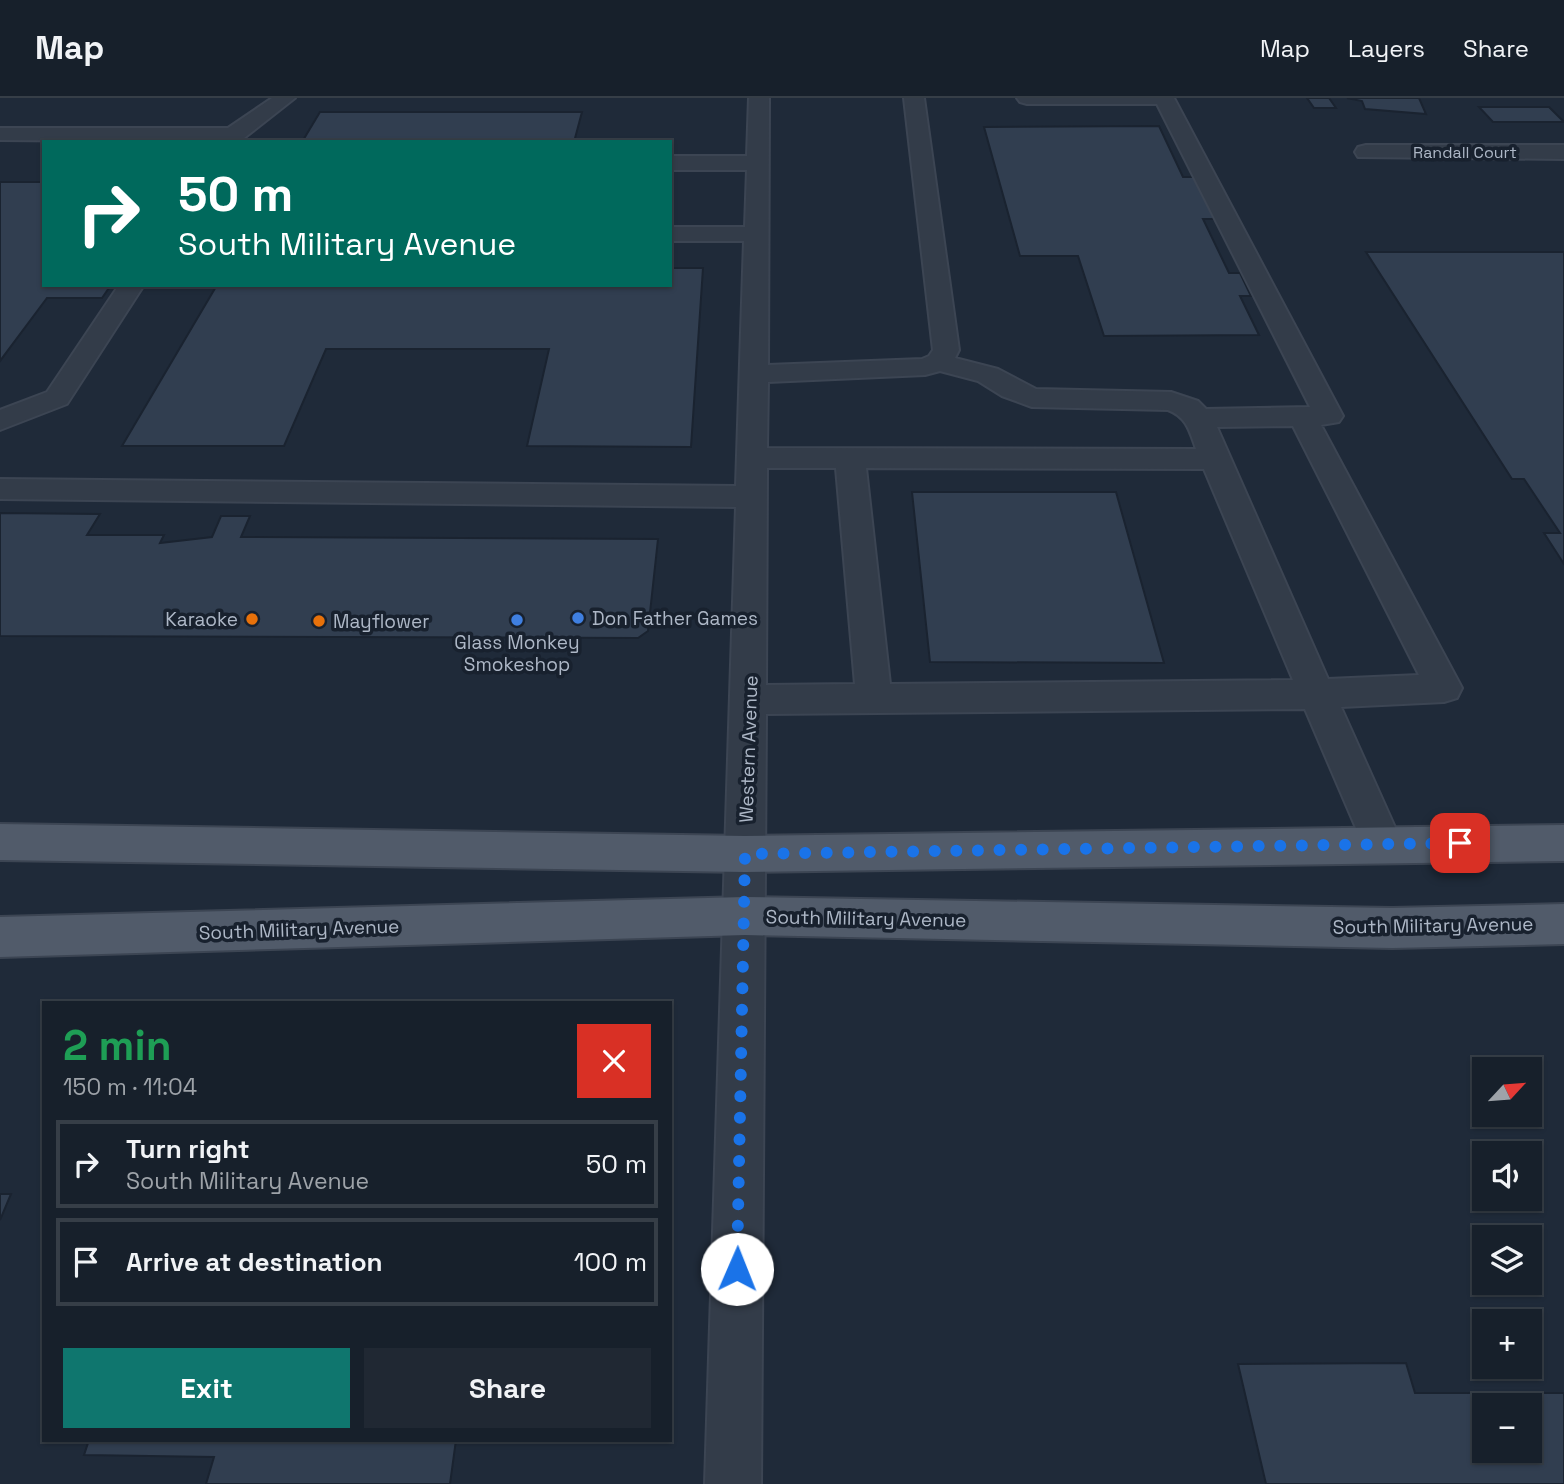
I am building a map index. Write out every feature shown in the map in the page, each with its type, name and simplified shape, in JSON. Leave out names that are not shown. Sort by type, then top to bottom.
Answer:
[{"type":"main road","points":[[0,842],[745,854],[1564,843]]},
{"type":"main road","name":"South Military Avenue","points":[[0,937],[745,916],[1392,928],[1564,923]]},
{"type":"street","points":[[0,134],[230,138],[285,98]]},
{"type":"street","name":"Western Avenue","points":[[733,1484],[760,98]]},
{"type":"street","points":[[914,98],[946,350],[939,362]]},
{"type":"street","points":[[1027,98],[1165,99],[1329,416],[1199,418]]},
{"type":"street","points":[[0,150],[42,150]]},
{"type":"street","name":"Randall Court","points":[[1366,152],[1564,152]]},
{"type":"street","points":[[672,163],[759,163]]},
{"type":"street","points":[[672,234],[758,234]]},
{"type":"street","points":[[0,421],[57,398],[131,287]]},
{"type":"street","points":[[756,373],[925,367],[939,362],[988,375],[1012,390],[1032,398],[1171,401],[1188,407],[1199,418],[1382,844]]},
{"type":"street","points":[[749,700],[1317,694],[1444,688],[1302,416]]},
{"type":"street","points":[[754,458],[1215,459]]},
{"type":"street","points":[[849,458],[874,698]]},
{"type":"street","points":[[0,489],[754,497]]},
{"type":"building","points":[[1307,98],[1329,98],[1336,108],[1314,108]]},
{"type":"building","points":[[1347,98],[1419,98],[1426,114],[1365,109],[1362,101]]},
{"type":"building","points":[[1479,107],[1549,107],[1564,122],[1493,122]]},
{"type":"building","points":[[320,112],[582,112],[575,140],[303,140]]},
{"type":"building","points":[[1159,126],[1183,177],[1203,177],[1225,219],[1203,219],[1229,273],[1240,273],[1251,296],[1240,296],[1259,335],[1104,336],[1078,256],[1020,256],[984,127]]},
{"type":"building","points":[[0,182],[42,182],[42,287],[110,287],[102,298],[47,298],[0,361]]},
{"type":"building","points":[[1366,252],[1564,252],[1564,564],[1544,533],[1560,533],[1524,479],[1512,479]]},
{"type":"building","points":[[672,268],[703,268],[691,447],[527,446],[549,349],[326,349],[284,446],[122,446],[216,287],[672,287]]},
{"type":"building","points":[[912,492],[1116,492],[1164,663],[930,662]]},
{"type":"building","points":[[0,513],[100,514],[87,535],[164,535],[160,543],[212,537],[221,516],[250,516],[241,537],[658,539],[648,631],[638,638],[0,636]]},
{"type":"building","points":[[0,1194],[11,1194],[0,1220]]},
{"type":"building","points":[[1406,1363],[1415,1393],[1472,1393],[1472,1463],[1542,1463],[1542,1393],[1564,1393],[1564,1484],[1266,1484],[1238,1364]]},
{"type":"building","points":[[88,1442],[456,1442],[450,1484],[206,1484],[214,1457],[84,1455]]},
{"type":"place","name":"Don Father Games","points":[[578,618]]},
{"type":"place","name":"Karaoke","points":[[252,619]]},
{"type":"place","name":"Glass Monkey Smokeshop","points":[[517,620]]},
{"type":"place","name":"Mayflower","points":[[319,621]]},
{"type":"route","points":[[737,1269],[745,854],[1460,843]]}]
